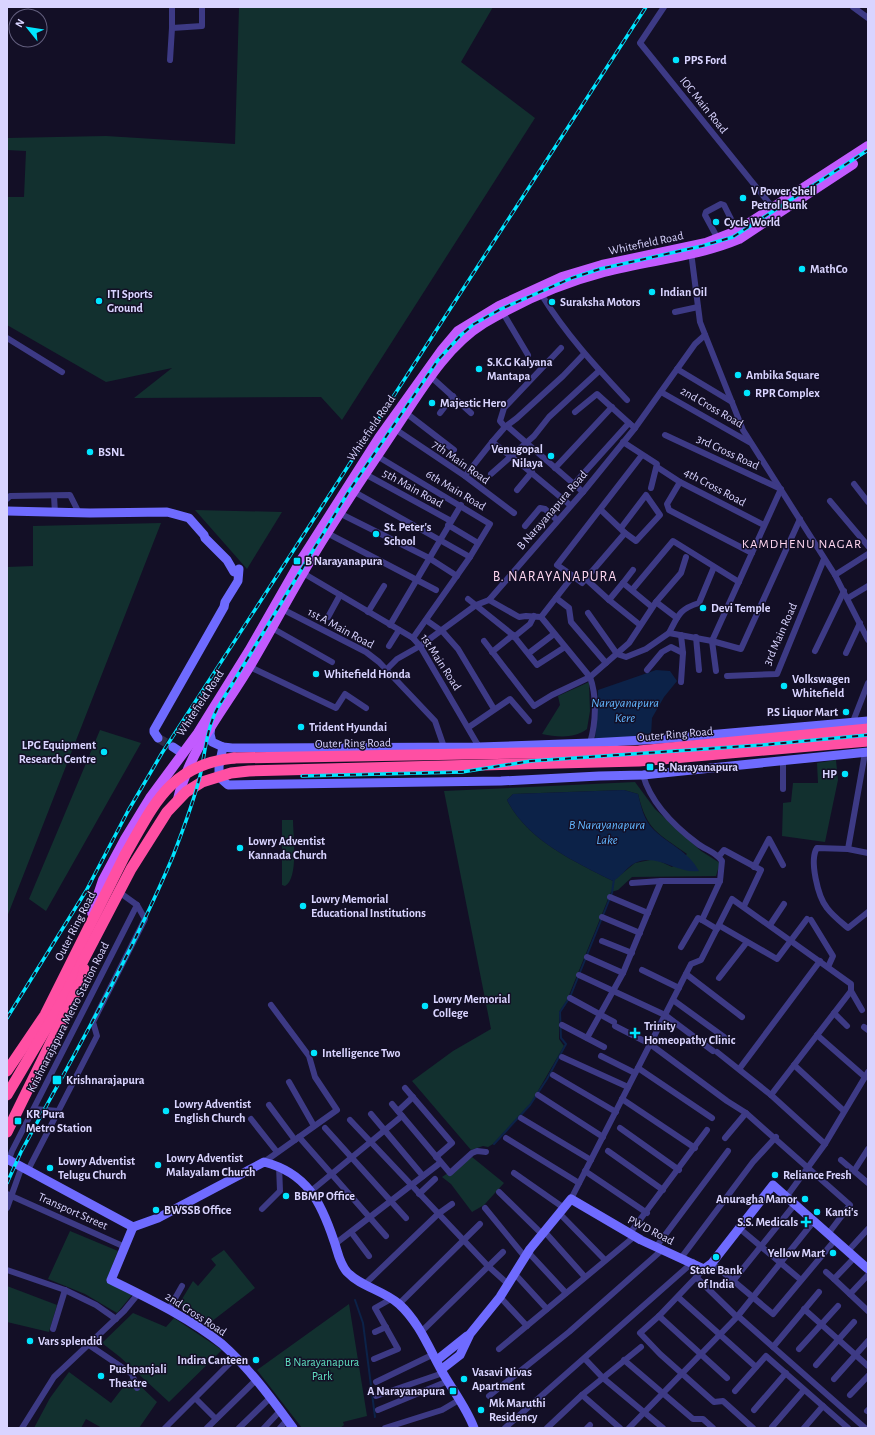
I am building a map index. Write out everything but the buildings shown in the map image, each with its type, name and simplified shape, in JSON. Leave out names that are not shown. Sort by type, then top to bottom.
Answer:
[{"type":"highway","name":"Outer Ring Road","points":[[8,1072],[45,1015],[124,855],[158,799],[170,785],[186,772],[215,760],[234,758],[639,751],[868,729]]},
{"type":"highway","name":"Outer Ring Road","points":[[7,1095],[86,959],[119,892],[156,827],[178,799],[202,782],[249,771],[639,761],[868,741]]},
{"type":"highway","name":"Outer Ring Road","points":[[7,1132],[83,977],[86,959]]},
{"type":"main road","name":"Whitefield Road","points":[[178,799],[189,766],[212,725],[284,610],[303,573],[340,513],[350,490],[365,474],[458,331],[478,317],[541,285],[602,265],[723,246],[739,239],[778,209],[868,146]]},
{"type":"main road","name":"Whitefield Road","points":[[84,935],[103,880],[125,839],[150,798],[198,733],[234,675],[300,562],[350,490],[379,438],[429,375],[466,336],[503,313],[565,284],[691,250],[737,231],[778,209],[868,154]]},
{"type":"street","points":[[170,60],[172,7]]},
{"type":"street","points":[[172,28],[202,26],[202,7]]},
{"type":"street","name":"IOC Main Road","points":[[664,7],[640,43],[778,209]]},
{"type":"street","points":[[852,7],[868,18]]},
{"type":"street","points":[[718,239],[704,215],[706,212],[721,204],[724,205],[737,231]]},
{"type":"street","points":[[691,250],[700,322],[743,430],[835,575],[868,640]]},
{"type":"street","points":[[541,294],[553,315],[584,354],[627,400]]},
{"type":"street","points":[[675,312],[698,307]]},
{"type":"street","points":[[503,313],[528,355]]},
{"type":"street","name":"B Narayanapura Road","points":[[387,669],[397,659],[420,646],[476,605],[489,600],[570,505],[583,492],[635,428],[678,369],[694,344],[705,335]]},
{"type":"street","points":[[7,338],[62,372]]},
{"type":"street","points":[[561,348],[504,408],[500,421],[583,492]]},
{"type":"street","points":[[465,476],[506,426],[563,376],[584,354]]},
{"type":"street","name":"2nd Cross Road","points":[[678,369],[732,402]]},
{"type":"street","points":[[491,474],[511,457],[524,442],[534,436],[549,417],[599,371]]},
{"type":"street","points":[[429,375],[471,413]]},
{"type":"street","name":"2nd Cross Road","points":[[661,392],[750,443]]},
{"type":"street","points":[[575,412],[597,394],[635,428]]},
{"type":"street","points":[[440,414],[453,396]]},
{"type":"street","points":[[555,468],[612,407]]},
{"type":"street","points":[[406,413],[454,450]]},
{"type":"street","points":[[574,484],[629,423]]},
{"type":"street","name":"7th Main Road","points":[[395,429],[465,476],[514,513]]},
{"type":"street","name":"3rd Cross Road","points":[[665,435],[781,489]]},
{"type":"street","points":[[492,442],[532,472],[570,505]]},
{"type":"street","name":"4th Cross Road","points":[[623,442],[657,464],[657,467],[680,482],[764,524]]},
{"type":"street","points":[[601,510],[623,530],[636,541],[660,515],[646,495],[623,530],[582,583],[557,565],[642,455]]},
{"type":"street","name":"6th Main Road","points":[[377,456],[461,505],[490,524],[470,557],[413,638]]},
{"type":"street","points":[[651,488],[657,467]]},
{"type":"street","points":[[518,490],[532,472]]},
{"type":"street","name":"5th Main Road","points":[[365,474],[450,523],[478,543]]},
{"type":"street","points":[[680,482],[667,504],[668,510],[752,553]]},
{"type":"street","points":[[854,484],[868,502]]},
{"type":"street","points":[[716,671],[712,641],[781,489]]},
{"type":"street","points":[[350,490],[470,557]]},
{"type":"street","points":[[7,499],[10,496],[70,496],[80,513]]},
{"type":"street","points":[[54,496],[55,512]]},
{"type":"street","points":[[830,501],[868,546]]},
{"type":"street","points":[[390,625],[461,505]]},
{"type":"street","points":[[525,526],[540,508],[545,509],[557,520]]},
{"type":"street","points":[[7,511],[80,513],[167,512],[189,518],[231,565],[234,572],[238,573],[238,581],[225,602],[221,605],[152,730],[151,733],[156,738],[158,736],[154,730],[224,607],[225,602]]},
{"type":"street","points":[[340,513],[429,558],[457,576]]},
{"type":"street","points":[[669,633],[696,637],[741,649],[800,519]]},
{"type":"street","points":[[327,534],[436,590]]},
{"type":"street","points":[[632,590],[673,541],[739,582]]},
{"type":"street","points":[[835,575],[868,554]]},
{"type":"street","points":[[484,641],[534,706],[590,676],[629,643],[654,604],[681,573],[686,558]]},
{"type":"street","name":"3rd Main Road","points":[[727,676],[777,674],[824,559]]},
{"type":"street","points":[[588,613],[617,654],[626,657],[646,650],[669,633],[677,618],[686,607],[698,603],[714,567]]},
{"type":"street","points":[[610,600],[633,570]]},
{"type":"street","name":"1st Main Road","points":[[303,573],[413,638],[420,646],[480,747]]},
{"type":"street","points":[[492,652],[530,624],[556,598],[573,576]]},
{"type":"street","points":[[586,579],[640,625]]},
{"type":"street","points":[[623,583],[677,618]]},
{"type":"street","points":[[368,612],[384,586]]},
{"type":"street","points":[[848,598],[868,586]]},
{"type":"street","points":[[815,651],[844,591]]},
{"type":"street","points":[[328,617],[340,595]]},
{"type":"street","points":[[556,598],[569,608],[571,622],[606,663]]},
{"type":"street","points":[[468,599],[514,636],[537,665],[565,647]]},
{"type":"street","points":[[489,600],[519,617],[537,617],[554,634],[590,676],[593,685],[594,714],[593,733],[590,743]]},
{"type":"street","name":"1st A Main Road","points":[[284,610],[366,652],[387,669],[435,721],[444,747]]},
{"type":"street","points":[[426,620],[440,631],[464,658],[494,709]]},
{"type":"street","points":[[846,653],[860,623]]},
{"type":"street","points":[[272,628],[332,662]]},
{"type":"street","points":[[389,646],[399,630]]},
{"type":"street","points":[[529,653],[554,634]]},
{"type":"street","points":[[681,635],[683,653],[681,682]]},
{"type":"street","points":[[696,637],[699,670]]},
{"type":"street","points":[[647,670],[662,652],[671,647],[683,653]]},
{"type":"street","points":[[250,666],[336,708],[344,694],[366,708]]},
{"type":"street","points":[[852,724],[868,683]]},
{"type":"street","points":[[469,727],[510,699],[529,722]]},
{"type":"street","points":[[212,725],[210,738],[216,745],[223,747],[480,747],[590,743],[852,724],[868,721]]},
{"type":"street","points":[[173,747],[182,753]]},
{"type":"street","points":[[223,747],[219,766],[219,777],[228,785],[494,782],[643,775],[867,753],[848,849]]},
{"type":"street","points":[[783,762],[783,789]]},
{"type":"street","points":[[643,775],[646,787],[666,816],[698,844],[719,856],[722,861],[720,881],[702,920]]},
{"type":"street","points":[[754,867],[769,840],[783,864]]},
{"type":"street","points":[[868,853],[848,849],[817,848],[814,853],[814,875],[826,908],[848,928],[868,912]]},
{"type":"street","points":[[719,856],[724,850],[761,870],[744,906]]},
{"type":"street","points":[[632,883],[661,881],[720,881]]},
{"type":"street","points":[[587,1038],[623,973],[661,881]]},
{"type":"street","points":[[7,1208],[9,1194],[58,1111],[97,1036],[93,1022],[145,919],[137,905],[119,892]]},
{"type":"street","points":[[610,897],[648,913]]},
{"type":"street","points":[[376,1396],[442,1371],[460,1355],[470,1334],[500,1297],[527,1254],[571,1200],[691,964],[701,960],[732,899],[744,906],[851,984],[852,990],[862,1010]]},
{"type":"street","points":[[770,925],[784,904]]},
{"type":"street","name":"Krishnarajapura Metro Station Road","points":[[8,1159],[137,905]]},
{"type":"street","points":[[602,917],[640,933]]},
{"type":"street","points":[[681,947],[698,918],[747,942],[777,959],[809,919],[833,956],[828,967]]},
{"type":"street","points":[[602,941],[632,953]]},
{"type":"street","points":[[719,978],[747,942]]},
{"type":"street","points":[[586,957],[623,973]]},
{"type":"street","points":[[740,1068],[820,961]]},
{"type":"street","points":[[642,970],[679,988]]},
{"type":"street","points":[[686,974],[742,1017]]},
{"type":"street","points":[[579,975],[665,1015],[740,1068],[771,1094],[825,1144]]},
{"type":"street","points":[[771,1094],[852,990]]},
{"type":"street","points":[[570,998],[650,1044],[727,1101],[746,1113],[776,1137],[850,1205],[832,1237],[801,1280],[773,1314],[712,1263]]},
{"type":"street","points":[[673,1000],[724,1037]]},
{"type":"street","points":[[8,1159],[133,1227],[158,1218],[264,1162],[337,1110],[315,1077],[309,1056],[271,1005]]},
{"type":"street","points":[[834,1013],[847,1026]]},
{"type":"street","points":[[562,1025],[604,1047]]},
{"type":"street","points":[[786,1196],[809,1168],[825,1144],[866,1074],[817,1036]]},
{"type":"street","points":[[601,1056],[637,1070],[712,1118]]},
{"type":"street","points":[[562,1057],[628,1087]]},
{"type":"street","points":[[794,1065],[844,1111]]},
{"type":"street","points":[[553,1075],[616,1112]]},
{"type":"street","points":[[289,1082],[314,1126]]},
{"type":"street","points":[[405,1088],[452,1143],[436,1157]]},
{"type":"street","points":[[538,1095],[603,1137]]},
{"type":"street","points":[[311,1191],[385,1130],[413,1097]]},
{"type":"street","points":[[622,1099],[695,1148]]},
{"type":"street","points":[[392,1104],[440,1163],[450,1173],[472,1153],[477,1151],[486,1152]]},
{"type":"street","points":[[269,1105],[386,1236]]},
{"type":"street","points":[[34,1109],[58,1111]]},
{"type":"street","points":[[725,1138],[746,1113]]},
{"type":"street","points":[[371,1114],[423,1176]]},
{"type":"street","points":[[521,1118],[591,1160]]},
{"type":"street","points":[[251,1119],[277,1152]]},
{"type":"street","points":[[350,1120],[488,1266],[508,1284]]},
{"type":"street","points":[[325,1128],[406,1218]]},
{"type":"street","points":[[620,1128],[679,1170]]},
{"type":"street","points":[[499,1349],[547,1310],[632,1235],[646,1213],[708,1130]]},
{"type":"street","points":[[681,1258],[754,1162],[776,1137]]},
{"type":"street","points":[[506,1138],[579,1183]]},
{"type":"street","points":[[854,1171],[868,1148]]},
{"type":"street","points":[[608,1151],[663,1190]]},
{"type":"street","points":[[489,1396],[569,1332],[659,1249],[728,1151]]},
{"type":"street","points":[[840,1160],[868,1183]]},
{"type":"street","points":[[264,1162],[290,1171],[311,1191],[326,1217],[339,1259],[347,1272],[362,1283],[395,1301],[421,1332],[459,1400],[471,1427]]},
{"type":"street","points":[[335,1244],[440,1163]]},
{"type":"street","points":[[262,1209],[280,1191],[278,1166]]},
{"type":"street","points":[[585,1171],[646,1213]]},
{"type":"street","points":[[514,1173],[562,1211],[605,1260]]},
{"type":"street","points":[[419,1194],[435,1179]]},
{"type":"street","points":[[753,1428],[723,1401],[714,1402],[681,1373],[640,1332],[659,1316],[704,1269],[712,1263],[774,1185],[868,1269]]},
{"type":"street","points":[[499,1192],[543,1233],[585,1277]]},
{"type":"street","name":"Transport Street","points":[[9,1194],[125,1247]]},
{"type":"street","name":"PWD Road","points":[[571,1200],[632,1235],[659,1249],[693,1262],[704,1269]]},
{"type":"street","points":[[362,1283],[438,1214],[452,1204]]},
{"type":"street","points":[[732,1280],[795,1204]]},
{"type":"street","points":[[485,1208],[527,1254],[566,1293]]},
{"type":"street","points":[[628,1428],[737,1316],[814,1221]]},
{"type":"street","points":[[374,1359],[398,1349],[375,1308],[395,1301],[480,1224]]},
{"type":"street","name":"2nd Cross Road","points":[[133,1227],[111,1280],[169,1309],[209,1335],[235,1358],[256,1380],[294,1428]]},
{"type":"street","points":[[739,1228],[801,1280]]},
{"type":"street","points":[[834,1279],[868,1229]]},
{"type":"street","points":[[351,1232],[369,1256]]},
{"type":"street","points":[[421,1332],[502,1252]]},
{"type":"street","points":[[505,1428],[585,1359],[693,1262]]},
{"type":"street","points":[[7,1270],[65,1290],[96,1305],[116,1319]]},
{"type":"street","points":[[826,1272],[868,1311]]},
{"type":"street","points":[[514,1273],[547,1310]]},
{"type":"street","points":[[850,1294],[868,1275]]},
{"type":"street","points":[[696,1278],[737,1316],[865,1428]]},
{"type":"street","points":[[169,1309],[182,1286]]},
{"type":"street","points":[[53,1329],[65,1290]]},
{"type":"street","points":[[773,1347],[819,1292]]},
{"type":"street","points":[[22,1428],[54,1377],[116,1319],[138,1294]]},
{"type":"street","points":[[500,1297],[527,1326]]},
{"type":"street","points":[[678,1297],[756,1368]]},
{"type":"street","points":[[799,1349],[838,1306]]},
{"type":"street","points":[[804,1309],[868,1366]]},
{"type":"street","points":[[659,1316],[727,1378]]},
{"type":"street","points":[[816,1365],[854,1322]]},
{"type":"street","points":[[375,1332],[386,1327]]},
{"type":"street","points":[[376,1382],[436,1357],[470,1334]]},
{"type":"street","points":[[834,1378],[868,1341]]},
{"type":"street","points":[[89,1344],[132,1374],[137,1388]]},
{"type":"street","points":[[547,1428],[582,1395],[641,1347]]},
{"type":"street","points":[[735,1391],[766,1356],[823,1406],[840,1426],[848,1428]]},
{"type":"street","points":[[166,1428],[235,1358]]},
{"type":"street","points":[[585,1359],[603,1378],[663,1428]]},
{"type":"street","points":[[624,1360],[693,1419],[703,1419],[713,1428]]},
{"type":"street","points":[[754,1410],[786,1373]]},
{"type":"street","points":[[850,1395],[868,1376]]},
{"type":"street","points":[[207,1428],[256,1380]]},
{"type":"street","points":[[378,1410],[448,1381]]},
{"type":"street","points":[[772,1427],[806,1391],[815,1384]]},
{"type":"street","points":[[582,1395],[620,1428]]},
{"type":"street","points":[[239,1428],[270,1398]]},
{"type":"street","points":[[196,1399],[216,1419]]},
{"type":"street","points":[[385,1428],[442,1410],[459,1400]]},
{"type":"street","points":[[804,1428],[823,1406]]},
{"type":"street","points":[[264,1428],[280,1411]]},
{"type":"street","points":[[280,1428],[287,1420]]},
{"type":"green space","points":[[239,7],[493,7],[461,62],[535,118],[342,420],[321,397],[134,398],[172,368],[106,382],[7,325],[7,197],[24,197],[26,151],[7,150],[7,138],[106,136],[235,144]]},
{"type":"green space","points":[[195,510],[282,512],[247,569]]},
{"type":"green space","points":[[161,523],[7,917],[7,567],[33,566],[33,526]]},
{"type":"green space","points":[[589,682],[590,711],[587,729],[571,736],[542,734],[560,705],[558,696]]},
{"type":"green space","points":[[100,730],[141,743],[46,911],[29,899]]},
{"type":"green space","points":[[836,760],[838,780],[825,842],[782,836],[783,803],[791,802],[793,783],[818,783],[817,763]]},
{"type":"green space","points":[[635,782],[655,809],[701,851],[720,863],[716,876],[632,877],[618,890],[611,892],[567,1000],[559,1012],[559,1039],[564,1046],[531,1103],[493,1144],[488,1147],[483,1146],[471,1150],[412,1081],[453,1051],[491,1029],[444,791]],"holes":[[[624,790],[638,794],[645,816],[650,824],[661,836],[687,854],[672,867],[655,859],[635,863],[613,881],[583,866],[539,838],[516,814],[507,800],[513,794]]]},
{"type":"green space","points":[[282,820],[293,820],[294,836],[294,866],[289,882],[285,886],[282,885]]},
{"type":"green space","points":[[472,1157],[504,1183],[484,1205],[472,1212],[451,1184],[442,1177]]},
{"type":"green space","points":[[70,1231],[118,1251],[106,1281],[132,1295],[117,1313],[85,1294],[48,1279]]},
{"type":"green space","points":[[224,1250],[255,1288],[207,1325],[207,1320],[179,1304],[193,1281],[198,1286],[216,1265],[211,1259]]},
{"type":"green space","points":[[7,1286],[57,1305],[49,1332],[7,1322]]},
{"type":"green space","name":"B Narayanapura Park","points":[[349,1304],[367,1416],[343,1422],[344,1425],[340,1428],[302,1428],[257,1370]]},
{"type":"green space","points":[[133,1313],[166,1327],[174,1318],[222,1350],[169,1402],[120,1357],[102,1343]]},
{"type":"green space","points":[[69,1372],[111,1403],[131,1377],[157,1402],[139,1428],[102,1428],[86,1419],[81,1428],[34,1428],[50,1398]]},
{"type":"water","name":"Narayanapura Kere","points":[[656,670],[670,671],[677,681],[664,697],[652,718],[651,736],[595,740],[598,690]]},
{"type":"water","name":"B Narayanapura Lake","points":[[624,790],[638,794],[643,813],[654,830],[690,858],[699,871],[683,869],[659,861],[643,860],[632,865],[613,881],[583,866],[539,838],[516,814],[507,800],[513,794]]},
{"type":"waterway","points":[[494,1144],[530,1105],[547,1079],[566,1044],[561,1038],[560,1012],[570,997],[612,893],[614,879]]},
{"type":"waterway","points":[[355,1300],[363,1323],[375,1417]]},
{"type":"tunnel","points":[[158,738],[173,747]]},
{"type":"railway","points":[[7,1018],[86,891],[128,811],[162,753],[646,7]]},
{"type":"railway","points":[[7,1183],[21,1152],[81,1043],[139,932],[173,856],[191,807],[200,776],[208,734],[217,709],[349,491],[438,360],[461,335],[474,324],[501,309],[572,278],[600,269],[702,246],[733,237],[868,150]]},
{"type":"railway","points":[[302,776],[462,772],[531,761],[762,745],[868,735]]},
{"type":"place","name":"PPS Ford","points":[[676,60]]},
{"type":"place","name":"V Power Shell Petrol Bunk","points":[[743,198]]},
{"type":"place","name":"Cycle World","points":[[716,222]]},
{"type":"place","name":"MathCo","points":[[802,269]]},
{"type":"place","name":"Indian Oil","points":[[652,292]]},
{"type":"place","name":"ITI Sports Ground","points":[[99,301]]},
{"type":"place","name":"Suraksha Motors","points":[[552,302]]},
{"type":"place","name":"S.K.G Kalyana Mantapa","points":[[479,369]]},
{"type":"place","name":"Ambika Square","points":[[738,375]]},
{"type":"place","name":"RPR Complex","points":[[747,393]]},
{"type":"place","name":"Majestic Hero","points":[[432,403]]},
{"type":"place","name":"BSNL","points":[[90,452]]},
{"type":"place","name":"Venugopal Nilaya","points":[[551,456]]},
{"type":"place","name":"St. Peter's School","points":[[376,534]]},
{"type":"place","name":"B Narayanapura","points":[[297,561]]},
{"type":"place","name":"Devi Temple","points":[[703,608]]},
{"type":"place","name":"Whitefield Honda","points":[[316,674]]},
{"type":"place","name":"Volkswagen Whitefield","points":[[784,686]]},
{"type":"place","name":"P.S Liquor Mart","points":[[846,712]]},
{"type":"place","name":"Trident Hyundai","points":[[301,727]]},
{"type":"place","name":"LPG Equipment Research Centre","points":[[104,752]]},
{"type":"place","name":"B. Narayanapura","points":[[650,767]]},
{"type":"place","name":"HP","points":[[845,774]]},
{"type":"place","name":"Lowry Adventist Kannada Church","points":[[240,848]]},
{"type":"place","name":"Lowry Memorial Educational Institutions","points":[[303,906]]},
{"type":"place","name":"Lowry Memorial College","points":[[425,1006]]},
{"type":"place","name":"Trinity Homeopathy Clinic","points":[[635,1033]]},
{"type":"place","name":"Intelligence Two","points":[[314,1053]]},
{"type":"place","name":"Krishnarajapura","points":[[57,1080]]},
{"type":"place","name":"Lowry Adventist English Church","points":[[166,1111]]},
{"type":"place","name":"KR Pura Metro Station","points":[[18,1121]]},
{"type":"place","name":"Lowry Adventist Malayalam Church","points":[[158,1165]]},
{"type":"place","name":"Lowry Adventist Telugu Church","points":[[50,1168]]},
{"type":"place","name":"Reliance Fresh","points":[[775,1175]]},
{"type":"place","name":"BBMP Office","points":[[286,1196]]},
{"type":"place","name":"Anuragha Manor","points":[[805,1199]]},
{"type":"place","name":"BWSSB Office","points":[[156,1210]]},
{"type":"place","name":"Kanti's","points":[[817,1212]]},
{"type":"place","name":"S.S. Medicals","points":[[806,1222]]},
{"type":"place","name":"Yellow Mart","points":[[833,1253]]},
{"type":"place","name":"State Bank of India","points":[[716,1257]]},
{"type":"place","name":"Vars splendid","points":[[30,1341]]},
{"type":"place","name":"Indira Canteen","points":[[256,1360]]},
{"type":"place","name":"Pushpanjali Theatre","points":[[101,1376]]},
{"type":"place","name":"Vasavi Nivas Apartment","points":[[464,1379]]},
{"type":"place","name":"A Narayanapura","points":[[453,1391]]},
{"type":"place","name":"Mk Maruthi Residency","points":[[481,1410]]},
{"type":"district","name":"KAMDHENU NAGAR","points":[[802,543]]},
{"type":"district","name":"B. NARAYANAPURA","points":[[555,576]]}]
